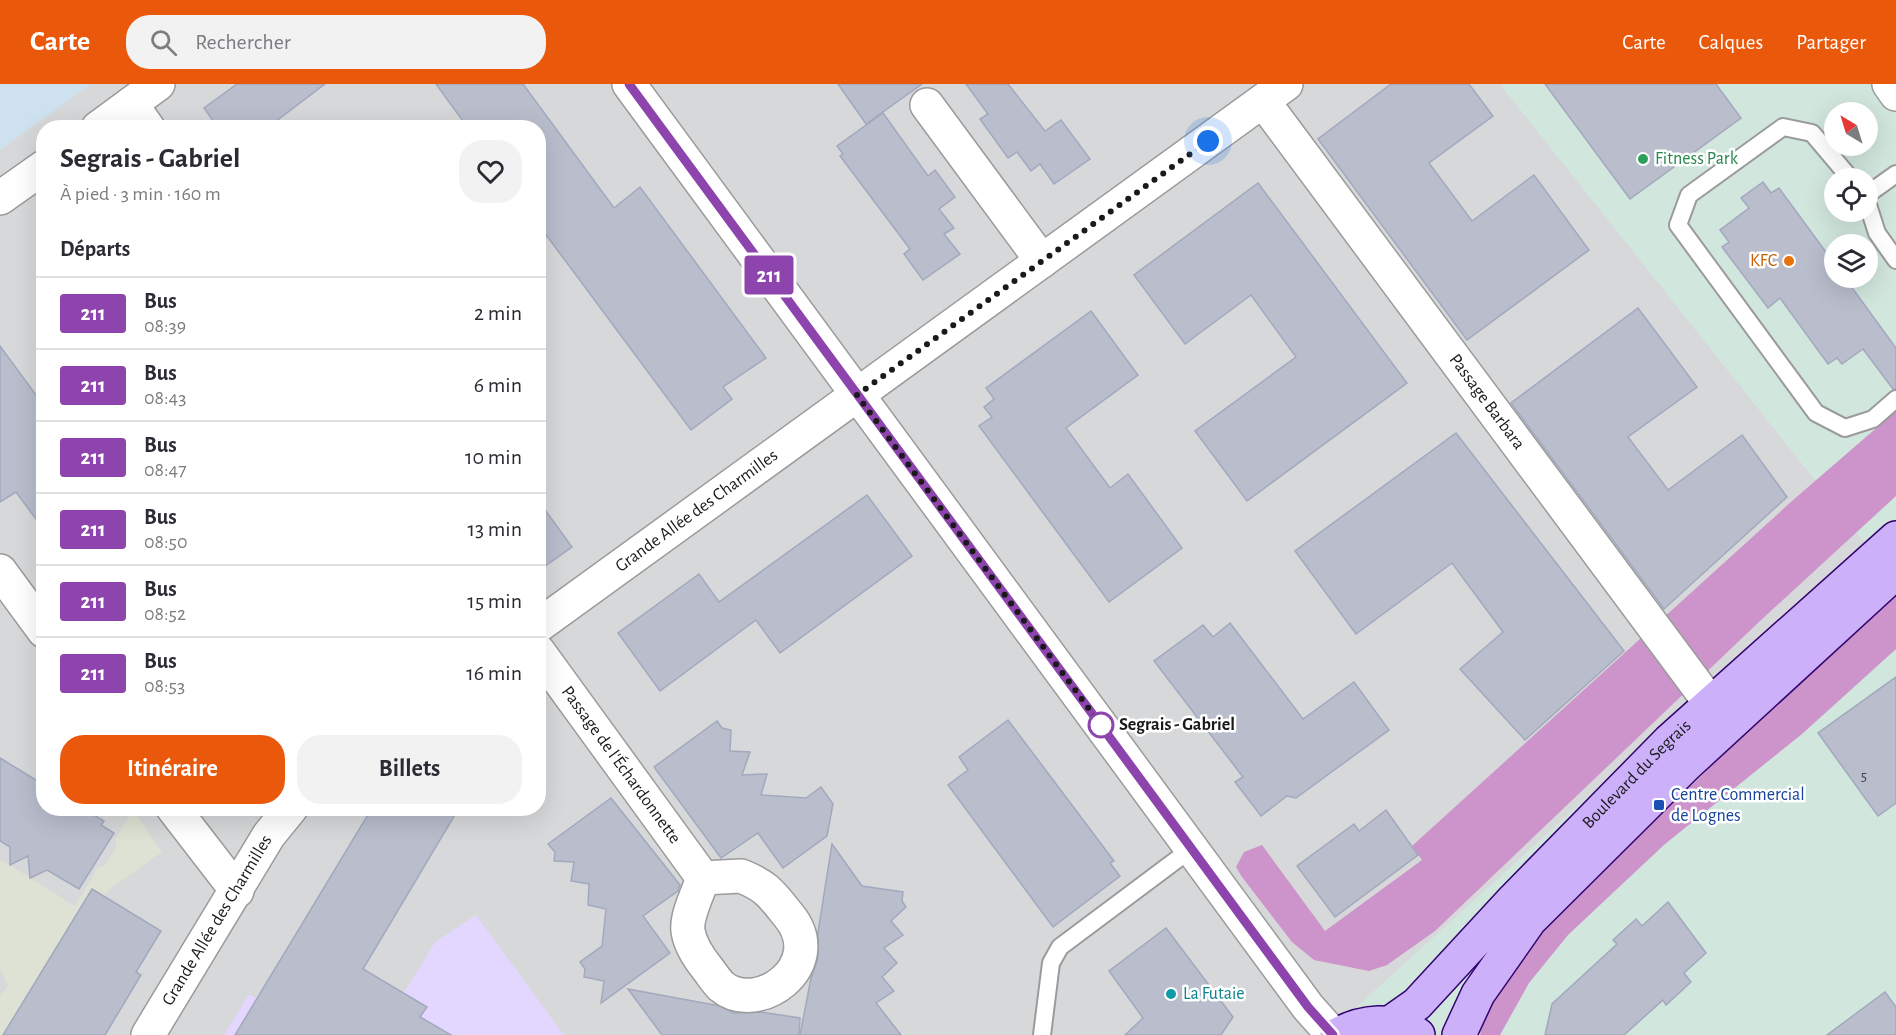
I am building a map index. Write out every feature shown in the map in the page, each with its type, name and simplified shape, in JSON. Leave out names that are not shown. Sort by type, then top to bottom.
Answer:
[{"type":"street","points":[[139,116],[158,84]]},
{"type":"street","points":[[629,84],[1308,1007],[1335,1035],[1351,1027],[1370,1023],[1404,1029]]},
{"type":"street","points":[[1889,84],[1896,94]]},
{"type":"street","name":"Grande Allée des Charmilles","points":[[546,620],[1274,92]]},
{"type":"street","name":"Passage Barbara","points":[[1274,92],[1711,705]]},
{"type":"street","points":[[927,105],[1042,261]]},
{"type":"street","points":[[0,198],[36,173]]},
{"type":"street","name":"Boulevard du Segrais","points":[[1404,1029],[1418,1004],[1669,741],[1896,538]]},
{"type":"street","points":[[0,572],[36,620]]},
{"type":"street","name":"Boulevard du Segrais","points":[[1460,1035],[1478,994],[1530,920],[1686,765],[1896,572]]},
{"type":"street","name":"Passage de l'Échardonnette","points":[[546,662],[703,878]]},
{"type":"street","points":[[179,816],[237,891]]},
{"type":"street","name":"Grande Allée des Charmilles","points":[[148,1035],[269,835],[284,816]]},
{"type":"lane","points":[[1842,168],[1812,133],[1783,127],[1689,195],[1678,225],[1816,413],[1845,428],[1874,418],[1896,399]]},
{"type":"lane","points":[[1878,187],[1896,174]]},
{"type":"lane","points":[[1873,222],[1877,233],[1896,260]]},
{"type":"lane","points":[[1042,1035],[1051,963],[1060,947],[1191,849]]},
{"type":"shaded area","points":[[0,84],[1500,84],[1866,544],[1326,1035],[0,1035]]},
{"type":"shaded area","points":[[0,84],[91,84],[41,120],[36,120],[36,124],[0,150]]},
{"type":"shaded area","points":[[1500,84],[1896,84],[1896,1035],[1326,1035],[1866,544]]},
{"type":"shaded area","points":[[1896,411],[1896,496],[1760,621],[1435,931],[1387,965],[1369,971],[1314,960],[1292,942],[1236,867],[1244,852],[1262,845],[1325,931],[1422,860],[1412,846],[1792,501]]},
{"type":"shaded area","points":[[1896,590],[1896,649],[1802,734],[1665,844],[1568,935],[1529,983],[1500,1035],[1480,1035],[1490,1006],[1507,976],[1557,916]]},
{"type":"shaded area","points":[[129,816],[137,816],[162,852],[111,888],[3,1035],[0,1035],[0,995],[8,985],[0,970],[0,859],[75,906],[98,867],[104,866],[117,846],[115,840]]},
{"type":"shaded area","points":[[476,915],[564,1035],[378,1035],[435,942]]},
{"type":"shaded area","points":[[249,994],[316,1035],[224,1035]]},
{"type":"building","points":[[237,84],[325,84],[278,120],[212,120],[204,108]]},
{"type":"building","points":[[436,84],[523,84],[614,208],[640,187],[766,358],[723,387],[732,399],[691,430],[546,235],[546,120],[462,120]]},
{"type":"building","points":[[838,84],[922,84],[866,124]]},
{"type":"building","points":[[966,84],[1008,84],[1045,131],[1061,120],[1090,159],[1054,184],[1040,164],[1031,171],[1017,152],[1008,158],[980,119],[988,114]]},
{"type":"building","points":[[1391,84],[1469,84],[1493,116],[1429,163],[1472,221],[1534,175],[1589,250],[1467,340],[1318,139]]},
{"type":"building","name":"Fitness Park","points":[[1545,84],[1716,84],[1741,118],[1630,199]]},
{"type":"building","points":[[883,113],[928,176],[935,170],[955,197],[939,209],[954,228],[944,234],[960,254],[923,280],[904,254],[910,249],[840,156],[843,154],[837,146]]},
{"type":"building","name":"KFC","points":[[1763,182],[1771,193],[1779,188],[1824,249],[1824,288],[1852,288],[1896,348],[1896,389],[1893,389],[1863,349],[1842,364],[1837,358],[1828,364],[1780,298],[1768,308],[1722,247],[1729,242],[1720,230],[1749,208],[1741,198]]},
{"type":"building","points":[[1258,183],[1407,383],[1247,501],[1195,431],[1296,357],[1251,295],[1185,344],[1134,275]]},
{"type":"building","points":[[1638,308],[1697,387],[1628,437],[1668,490],[1742,435],[1787,497],[1664,609],[1511,403]]},
{"type":"building","points":[[1091,311],[1138,375],[1066,428],[1110,488],[1128,474],[1182,548],[1109,602],[979,426],[992,417],[984,407],[994,399],[986,388]]},
{"type":"building","points":[[0,346],[36,395],[36,519],[16,492],[0,502]]},
{"type":"building","points":[[1456,433],[1624,651],[1525,740],[1460,669],[1503,632],[1452,563],[1356,634],[1295,551]]},
{"type":"building","points":[[867,495],[912,556],[780,653],[756,620],[660,691],[618,633],[699,574],[719,602]]},
{"type":"building","points":[[546,511],[572,547],[546,565]]},
{"type":"building","points":[[1230,623],[1303,719],[1354,682],[1389,730],[1296,798],[1287,796],[1261,816],[1235,782],[1243,777],[1154,661],[1203,625],[1213,637]]},
{"type":"building","points":[[1896,677],[1896,803],[1878,816],[1818,733]]},
{"type":"building","points":[[1008,720],[1114,861],[1110,863],[1120,876],[1053,927],[948,785],[968,770],[959,757]]},
{"type":"building","points":[[717,721],[722,728],[731,730],[730,751],[750,752],[742,775],[767,774],[761,795],[806,798],[821,787],[833,804],[827,836],[783,868],[758,833],[721,858],[654,767]]},
{"type":"building","points":[[0,758],[36,780],[36,816],[96,816],[104,821],[101,825],[114,833],[79,889],[47,870],[30,878],[28,856],[10,865],[10,847],[0,841]]},
{"type":"building","points":[[611,798],[680,885],[678,891],[643,916],[670,953],[601,1003],[604,981],[584,977],[585,969],[580,962],[602,946],[606,909],[588,905],[589,884],[571,881],[574,862],[554,861],[555,852],[548,844]]},
{"type":"building","points":[[1386,810],[1418,855],[1335,917],[1297,866],[1354,824],[1359,831]]},
{"type":"building","points":[[367,816],[454,816],[363,969],[427,1007],[420,1017],[451,1035],[235,1035]]},
{"type":"building","points":[[832,844],[862,886],[903,892],[902,901],[906,907],[891,921],[903,935],[884,948],[897,963],[882,977],[894,991],[876,1003],[901,1035],[800,1035],[811,978],[818,958],[818,932]]},
{"type":"building","points":[[92,889],[161,931],[136,972],[141,975],[105,1035],[3,1035]]},
{"type":"building","points":[[1668,902],[1706,953],[1684,973],[1691,982],[1666,1005],[1663,1000],[1624,1035],[1545,1035],[1552,1004],[1617,944],[1613,940],[1636,919],[1642,926]]},
{"type":"building","name":"La Futaie","points":[[1166,928],[1233,1017],[1221,1035],[1125,1035],[1143,1018],[1109,971]]},
{"type":"building","points":[[628,989],[720,1006],[734,1013],[760,1012],[800,1018],[799,1035],[662,1035]]},
{"type":"building","points":[[1885,992],[1896,1007],[1896,1035],[1827,1035]]},
{"type":"bus line","name":"211","points":[[629,84],[958,535],[1308,1007],[1333,1035]]},
{"type":"place","name":"Fitness Park","points":[[1643,159]]},
{"type":"place","name":"KFC","points":[[1789,261]]},
{"type":"place","name":"Segrais - Gabriel","points":[[1101,725]]},
{"type":"place","name":"Centre Commercial de Lognes","points":[[1659,805]]},
{"type":"place","name":"La Futaie","points":[[1171,994]]},
{"type":"route","points":[[1101,725],[958,535],[857,395],[1208,141]]}]
